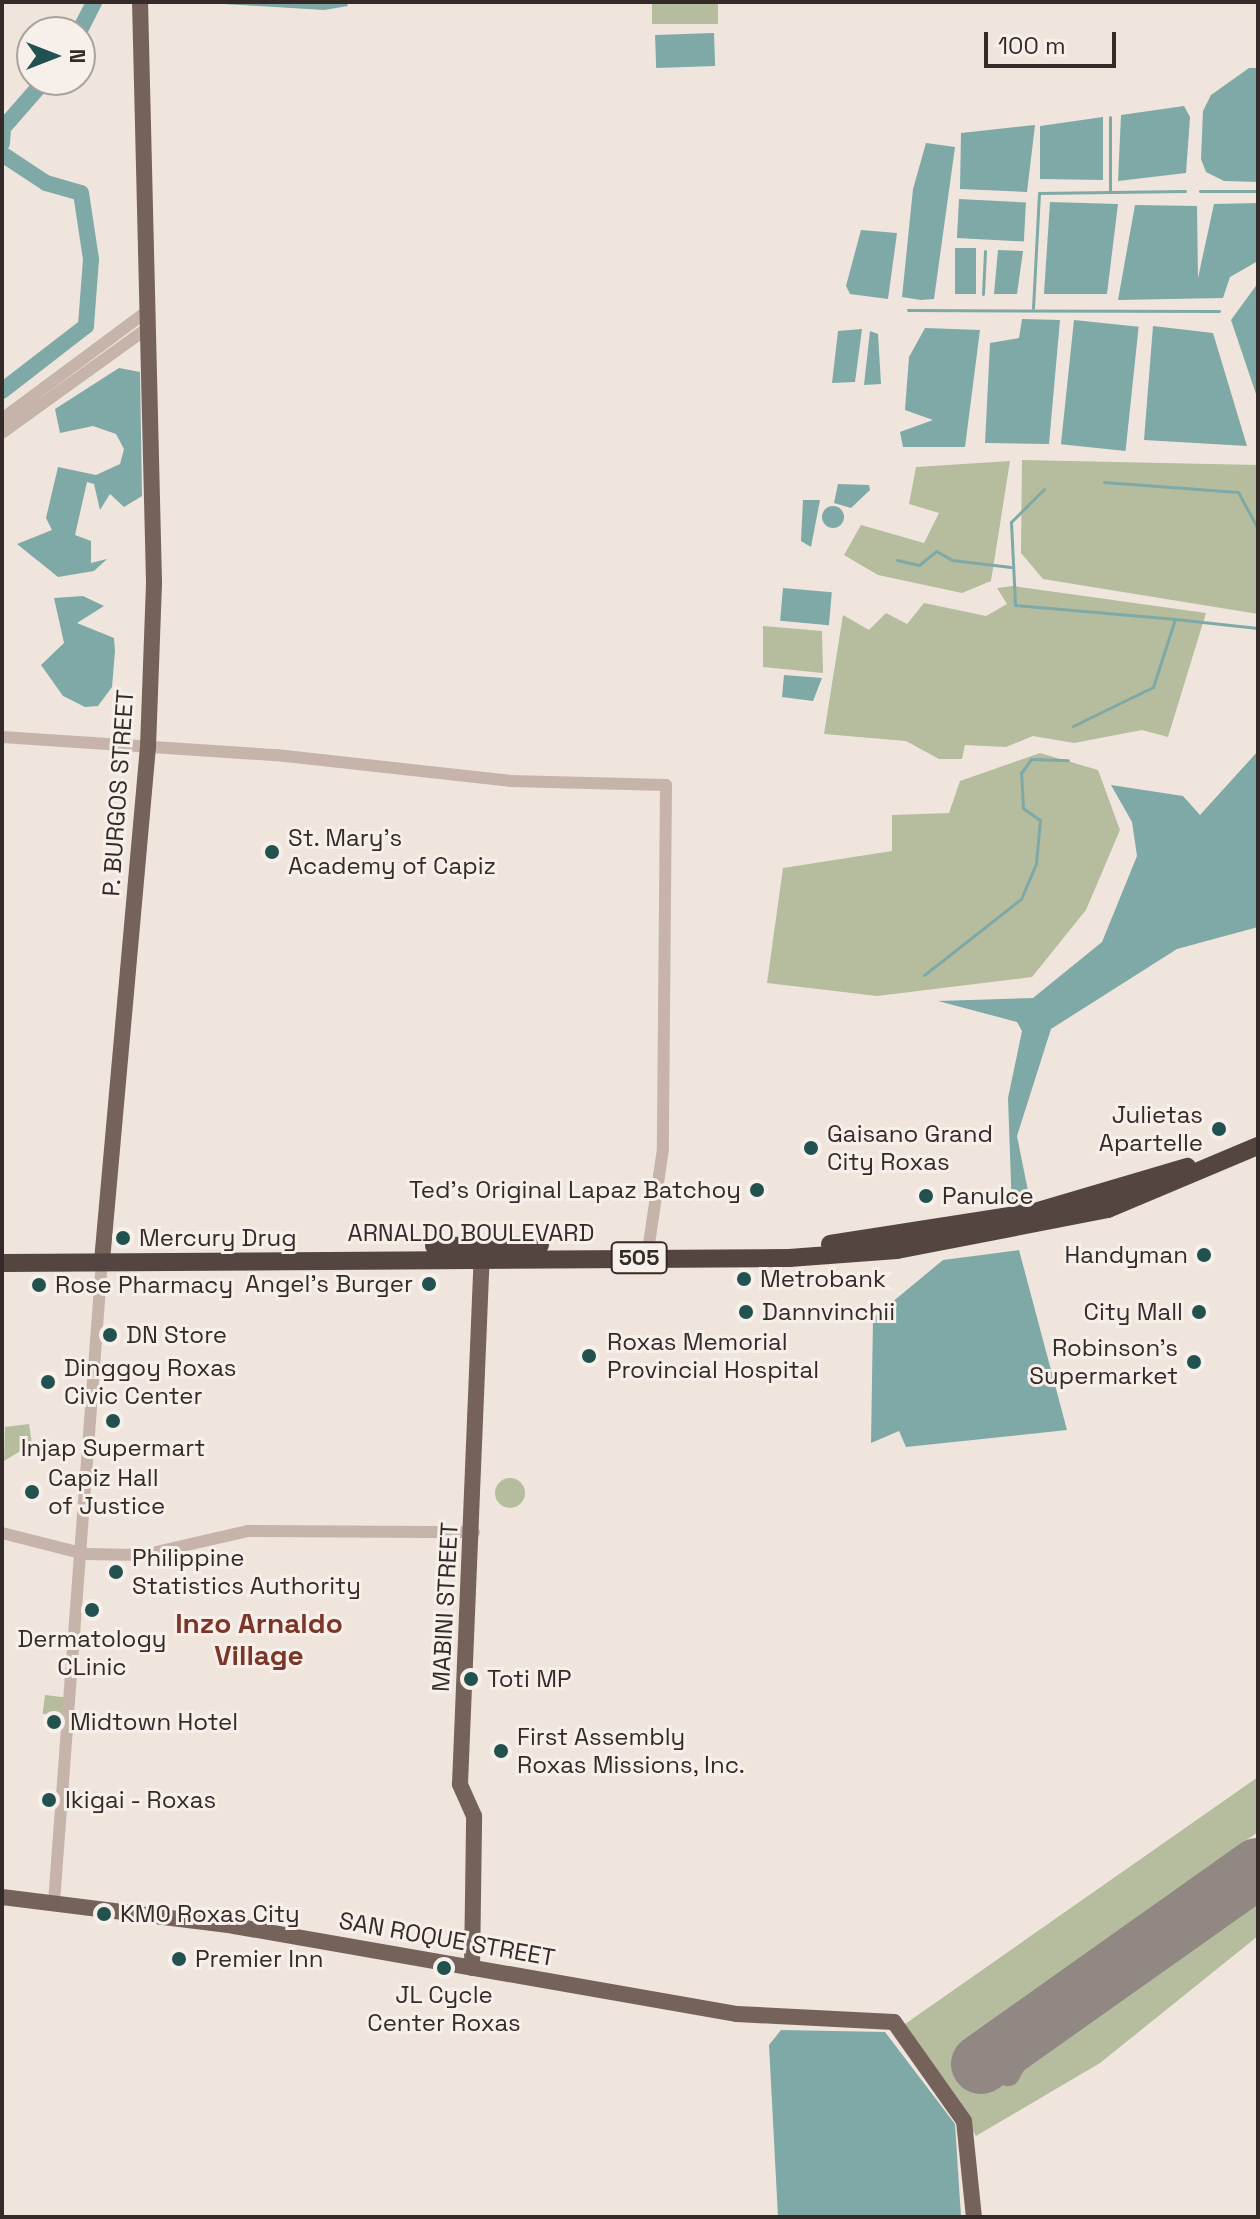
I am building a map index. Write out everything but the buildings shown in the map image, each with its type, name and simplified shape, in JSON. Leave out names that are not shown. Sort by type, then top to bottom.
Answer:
[{"type":"highway","name":"ARNALDO BOULEVARD","points":[[648,1252],[820,1245],[1015,1216],[1141,1183],[1258,1134]]},
{"type":"highway","name":"ARNALDO BOULEVARD","points":[[2,1254],[103,1257],[648,1252],[818,1257],[965,1240],[1108,1209],[1258,1146]]},
{"type":"highway","name":"ARNALDO BOULEVARD","points":[[2,1263],[103,1257]]},
{"type":"main road","name":"P. BURGOS STREET","points":[[103,1257],[148,747],[149,318],[140,2]]},
{"type":"main road","name":"MABINI STREET","points":[[472,1968],[474,1816],[460,1784],[474,1532],[482,1252]]},
{"type":"main road","name":"SAN ROQUE STREET","points":[[2,1897],[54,1902],[472,1968],[737,2014],[884,2021],[908,2033],[964,2121],[974,2217]]},
{"type":"street","points":[[2,419],[149,318]]},
{"type":"street","points":[[2,433],[149,318]]},
{"type":"street","points":[[2,737],[148,747],[510,781],[666,785],[663,1149],[648,1252]]},
{"type":"street","points":[[54,1902],[85,1554],[103,1257]]},
{"type":"street","points":[[2,1533],[85,1554],[143,1555],[248,1531],[474,1532]]},
{"type":"green space","points":[[652,2],[718,2],[718,24],[652,24]]},
{"type":"green space","points":[[1022,460],[1258,465],[1258,614],[1043,579],[1021,553]]},
{"type":"green space","points":[[1010,461],[991,581],[962,593],[878,575],[844,555],[861,525],[924,543],[939,513],[909,504],[916,467]]},
{"type":"green space","points":[[1013,586],[1206,613],[1168,737],[1142,730],[1074,743],[1033,736],[1006,747],[965,745],[962,759],[939,759],[906,741],[824,734],[843,615],[869,630],[886,613],[907,624],[924,603],[986,616],[1007,604],[997,588]]},
{"type":"green space","points":[[763,626],[822,631],[823,673],[763,667]]},
{"type":"green space","points":[[1040,753],[1098,770],[1120,830],[1086,910],[1032,977],[877,996],[767,983],[783,868],[892,851],[892,815],[949,813],[960,781]]},
{"type":"green space","points":[[29,1424],[32,1444],[4,1461],[5,1427]]},
{"type":"green space","points":[[510,1478],[521,1482],[525,1493],[521,1504],[510,1508],[499,1504],[495,1493],[499,1482]]},
{"type":"green space","points":[[45,1695],[68,1698],[66,1717],[43,1714]]},
{"type":"green space","points":[[1258,1777],[1258,1832],[963,2040],[997,2088],[1258,1904],[1258,1936],[1100,2063],[976,2136],[905,2024]]},
{"type":"water","points":[[191,2],[346,2],[348,6],[324,10]]},
{"type":"water","points":[[714,33],[715,66],[656,68],[655,35]]},
{"type":"water","points":[[1249,68],[1258,68],[1258,182],[1224,181],[1206,172],[1201,159],[1203,111],[1211,95]]},
{"type":"water","points":[[1184,106],[1190,117],[1186,173],[1118,181],[1121,115]]},
{"type":"water","points":[[1103,117],[1103,180],[1040,179],[1040,126]]},
{"type":"water","points":[[1035,125],[1027,192],[960,189],[961,133]]},
{"type":"water","points":[[926,143],[955,147],[934,299],[921,300],[902,297],[913,189]]},
{"type":"water","points":[[959,199],[1026,203],[1024,241],[957,238]]},
{"type":"water","points":[[1050,202],[1118,204],[1107,294],[1044,294]]},
{"type":"water","points":[[1258,203],[1258,261],[1230,277],[1223,298],[1118,300],[1135,205],[1197,206],[1198,278],[1214,204]]},
{"type":"water","points":[[861,230],[897,233],[888,299],[850,294],[846,286]]},
{"type":"water","points":[[955,248],[976,248],[976,294],[955,294]]},
{"type":"water","points":[[998,250],[1023,251],[1017,294],[994,294]]},
{"type":"water","points":[[1258,283],[1258,400],[1231,320]]},
{"type":"water","points":[[1022,319],[1060,320],[1049,444],[985,443],[990,343],[1019,338]]},
{"type":"water","points":[[1074,320],[1139,327],[1126,451],[1061,444]]},
{"type":"water","points":[[1153,326],[1213,333],[1247,446],[1144,440]]},
{"type":"water","points":[[925,328],[980,330],[965,447],[903,447],[900,432],[933,420],[905,410],[909,357]]},
{"type":"water","points":[[862,329],[855,382],[832,383],[838,331]]},
{"type":"water","points":[[870,331],[878,334],[881,384],[864,385]]},
{"type":"water","points":[[119,368],[140,372],[142,496],[124,507],[110,494],[100,510],[94,484],[87,482],[75,535],[91,541],[91,563],[107,559],[94,571],[58,577],[17,544],[52,530],[46,518],[58,467],[96,475],[120,464],[124,449],[116,434],[93,426],[60,433],[55,409]]},
{"type":"water","points":[[838,484],[869,485],[870,490],[851,508],[834,503]]},
{"type":"water","points":[[803,500],[820,500],[811,547],[801,541]]},
{"type":"water","points":[[833,506],[841,509],[844,517],[841,525],[833,528],[825,525],[822,517],[825,509]]},
{"type":"water","points":[[783,588],[832,592],[829,625],[780,621]]},
{"type":"water","points":[[83,596],[104,606],[77,623],[114,638],[115,651],[112,687],[98,706],[85,707],[63,696],[41,665],[64,643],[54,598]]},
{"type":"water","points":[[784,675],[822,678],[813,701],[782,697]]},
{"type":"water","points":[[1258,751],[1258,927],[1177,949],[1051,1029],[1017,1136],[1031,1206],[1012,1211],[1008,1098],[1022,1031],[1017,1022],[938,1001],[1033,998],[1102,942],[1137,856],[1132,822],[1111,785],[1183,796],[1200,815]]},
{"type":"water","points":[[1019,1250],[1067,1430],[906,1447],[899,1431],[871,1443],[873,1318],[943,1260]]},
{"type":"water","points":[[781,2030],[885,2032],[955,2124],[961,2217],[778,2217],[769,2045]]},
{"type":"waterway","points":[[87,16],[94,2]]},
{"type":"waterway","points":[[2,143],[3,128],[31,96]]},
{"type":"waterway","points":[[1110,117],[1110,191]]},
{"type":"waterway","points":[[2,154],[46,183],[81,193],[91,259],[86,326],[2,391]]},
{"type":"waterway","points":[[1033,308],[1039,193],[1185,191]]},
{"type":"waterway","points":[[1200,191],[1258,191]]},
{"type":"waterway","points":[[983,294],[985,251]]},
{"type":"waterway","points":[[908,310],[1219,311]]},
{"type":"waterway","points":[[1104,482],[1238,492],[1258,529]]},
{"type":"waterway","points":[[1044,489],[1011,522],[1015,605],[1175,619]]},
{"type":"waterway","points":[[897,560],[919,565],[936,551],[952,560],[1011,567]]},
{"type":"waterway","points":[[1073,726],[1153,687],[1175,619],[1258,628]]},
{"type":"waterway","points":[[924,975],[1021,899],[1036,863],[1040,820],[1023,808],[1021,773],[1031,759],[1068,760]]},
{"type":"taxiway","points":[[1001,2033],[993,2061],[1008,2074],[1038,2023]]},
{"type":"runway","points":[[981,2064],[1258,1868]]},
{"type":"place","name":"St. Mary's Academy of Capiz","points":[[272,852]]},
{"type":"place","name":"Julietas Apartelle","points":[[1219,1129]]},
{"type":"place","name":"Gaisano Grand City Roxas","points":[[811,1148]]},
{"type":"place","name":"Ted's Original Lapaz Batchoy","points":[[757,1190]]},
{"type":"place","name":"Panulce","points":[[926,1196]]},
{"type":"place","name":"Mercury Drug","points":[[123,1238]]},
{"type":"place","name":"Handyman","points":[[1204,1255]]},
{"type":"place","name":"Metrobank","points":[[744,1279]]},
{"type":"place","name":"Angel's Burger","points":[[429,1284]]},
{"type":"place","name":"Rose Pharmacy","points":[[39,1285]]},
{"type":"place","name":"Dannvinchii","points":[[746,1312]]},
{"type":"place","name":"City Mall","points":[[1199,1312]]},
{"type":"place","name":"DN Store","points":[[110,1335]]},
{"type":"place","name":"Roxas Memorial Provincial Hospital","points":[[589,1356]]},
{"type":"place","name":"Robinson's Supermarket","points":[[1194,1362]]},
{"type":"place","name":"Dinggoy Roxas Civic Center","points":[[48,1382]]},
{"type":"place","name":"Injap Supermart","points":[[113,1421]]},
{"type":"place","name":"Capiz Hall of Justice","points":[[32,1492]]},
{"type":"place","name":"Philippine Statistics Authority","points":[[116,1572]]},
{"type":"place","name":"Dermatology CLinic","points":[[92,1610]]},
{"type":"place","name":"Toti MP","points":[[471,1679]]},
{"type":"place","name":"Midtown Hotel","points":[[54,1722]]},
{"type":"place","name":"First Assembly Roxas Missions, Inc.","points":[[501,1751]]},
{"type":"place","name":"Ikigai - Roxas","points":[[49,1800]]},
{"type":"place","name":"KM0 Roxas City","points":[[104,1914]]},
{"type":"place","name":"Premier Inn","points":[[179,1959]]},
{"type":"place","name":"JL Cycle Center Roxas","points":[[444,1968]]},
{"type":"district","name":"Inzo Arnaldo Village","points":[[259,1639]]}]
